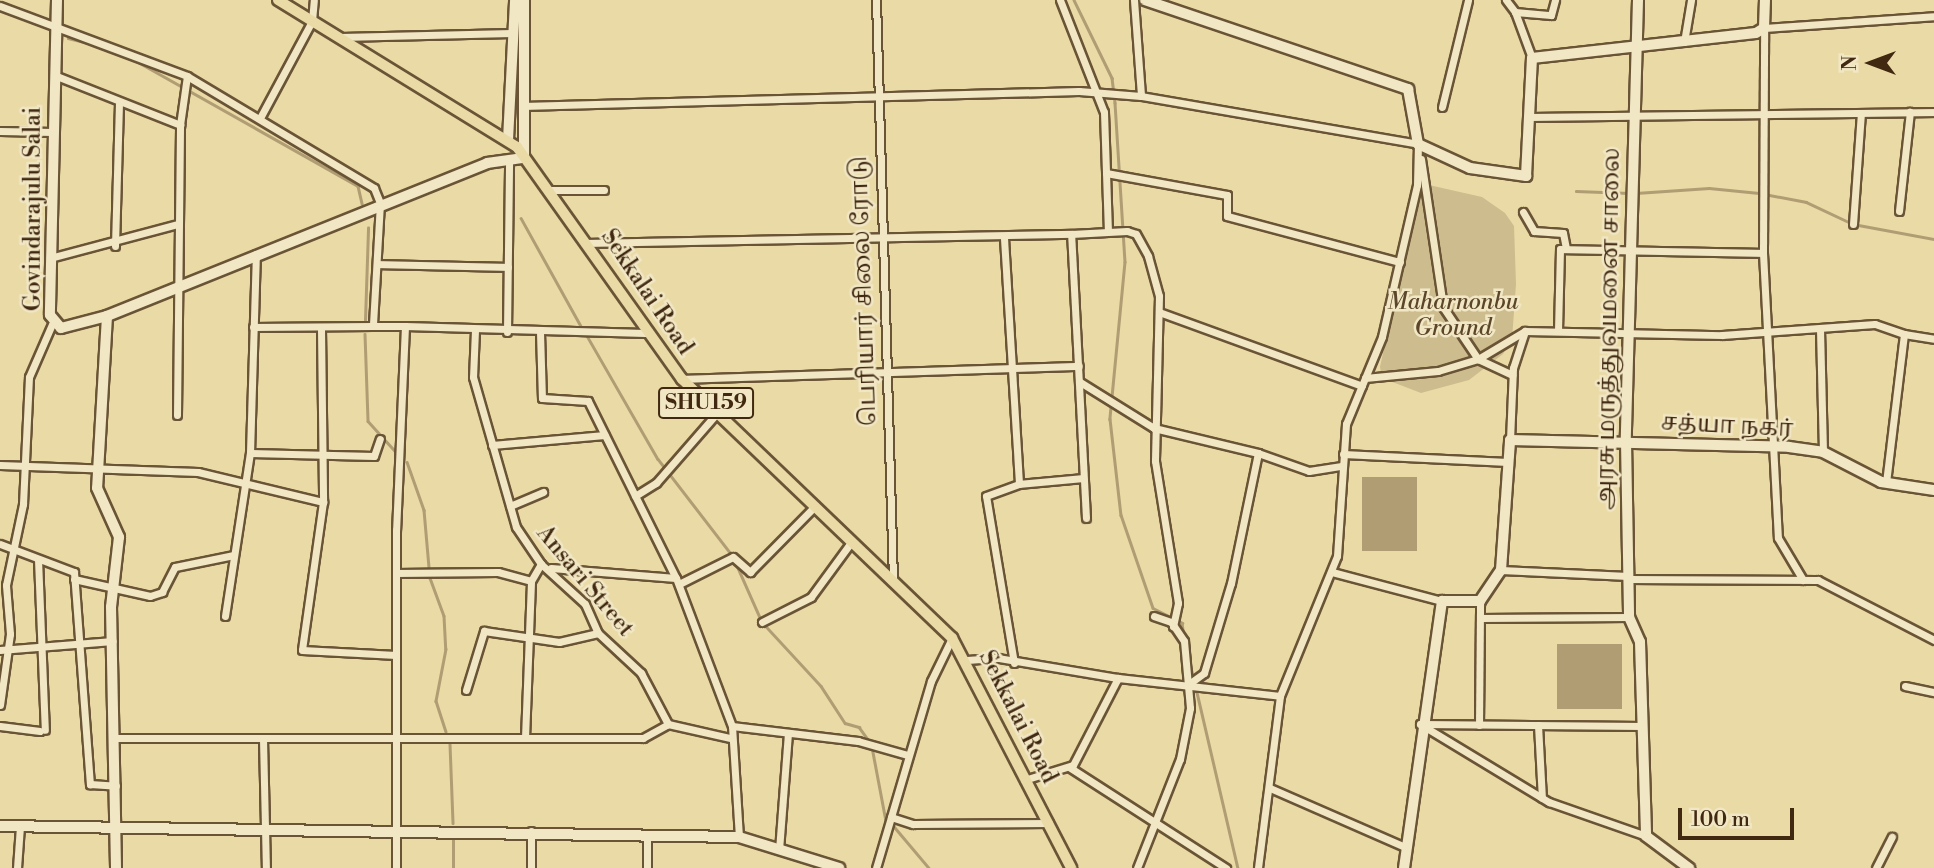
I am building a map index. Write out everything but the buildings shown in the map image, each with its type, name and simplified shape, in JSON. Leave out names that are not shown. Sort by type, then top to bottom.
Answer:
[{"type":"main road","name":"Sekkalai Road","points":[[278,0],[508,140],[550,190],[588,243],[645,333],[682,379],[952,638],[967,660],[1024,780],[1050,823],[1071,868]]},
{"type":"street","name":"Govindarajulu Salai","points":[[0,705],[6,585],[26,464],[29,377],[52,324],[50,258],[57,0]]},
{"type":"street","points":[[260,118],[312,21],[314,0]]},
{"type":"street","points":[[508,140],[515,0]]},
{"type":"street","points":[[52,324],[61,328],[107,316],[178,285],[487,163],[509,164],[524,158],[524,0]]},
{"type":"street","name":"பெரியார் சிலை ரோடு","points":[[876,0],[875,96],[884,238],[893,580]]},
{"type":"street","points":[[1060,0],[1098,93],[1109,232]]},
{"type":"street","points":[[1135,0],[1141,96]]},
{"type":"street","points":[[1145,0],[1408,89],[1443,307],[1478,359],[1513,375]]},
{"type":"street","points":[[1442,107],[1468,0]]},
{"type":"street","points":[[522,106],[1098,93],[1141,96],[1418,144],[1470,168],[1526,176],[1533,117],[1532,58],[1515,12],[1506,0]]},
{"type":"street","points":[[1515,12],[1551,15],[1555,0]]},
{"type":"street","name":"அரசு மருத்துவமனை சாலை","points":[[1638,0],[1633,43],[1631,116],[1626,441],[1629,617],[1640,642],[1646,836]]},
{"type":"street","points":[[1684,42],[1691,0]]},
{"type":"street","points":[[1764,1],[1768,114],[1763,252],[1776,447],[1778,538],[1803,580]]},
{"type":"street","points":[[0,6],[56,23],[187,76],[374,188],[380,204],[373,327]]},
{"type":"street","points":[[1532,58],[1633,43],[1684,42],[1764,28],[1934,16]]},
{"type":"street","points":[[338,37],[512,33]]},
{"type":"street","points":[[54,75],[119,104],[180,125]]},
{"type":"street","points":[[177,415],[180,125],[187,76]]},
{"type":"street","points":[[115,246],[119,104]]},
{"type":"street","points":[[1899,211],[1910,112]]},
{"type":"street","points":[[1533,117],[1934,112]]},
{"type":"street","points":[[1853,224],[1861,113]]},
{"type":"street","points":[[0,131],[53,132]]},
{"type":"street","points":[[1258,868],[1280,695],[1332,572],[1343,454],[1400,262],[1418,144]]},
{"type":"street","points":[[507,331],[509,164]]},
{"type":"street","points":[[1106,173],[1227,195],[1227,216],[1400,262]]},
{"type":"street","points":[[550,190],[604,190]]},
{"type":"street","points":[[1523,212],[1534,231],[1563,233],[1566,249]]},
{"type":"street","points":[[50,258],[115,246],[178,224]]},
{"type":"street","points":[[588,243],[1004,238],[1127,231],[1136,233],[1147,256],[1159,312],[1154,428],[1178,603],[1173,626]]},
{"type":"street","points":[[1071,234],[1086,518]]},
{"type":"street","points":[[1004,238],[1019,484]]},
{"type":"street","points":[[1558,331],[1558,258],[1566,249],[1763,252]]},
{"type":"street","points":[[225,616],[250,453],[256,254]]},
{"type":"street","points":[[377,264],[508,267]]},
{"type":"street","points":[[1159,312],[1364,382],[1438,371],[1478,359],[1525,331],[1722,335],[1875,324],[1934,340]]},
{"type":"street","points":[[107,316],[98,466],[99,502],[119,537],[112,592],[118,738],[116,868]]},
{"type":"street","points":[[253,327],[321,329],[405,326],[645,333]]},
{"type":"street","points":[[396,868],[396,573],[405,326]]},
{"type":"street","points":[[321,329],[323,502],[302,650],[396,655]]},
{"type":"street","points":[[1821,329],[1823,452]]},
{"type":"street","name":"Ansari Street","points":[[475,330],[469,359],[510,506],[541,565],[551,568],[585,604],[598,633],[640,673],[668,724]]},
{"type":"street","points":[[1479,725],[1480,601],[1501,570],[1513,375],[1525,331]]},
{"type":"street","points":[[540,332],[542,398],[588,401],[678,581],[732,726],[730,738],[739,837]]},
{"type":"street","points":[[1886,483],[1904,334]]},
{"type":"street","points":[[682,379],[1079,366]]},
{"type":"street","points":[[1080,382],[1154,428],[1258,453],[1309,471],[1342,466]]},
{"type":"street","points":[[635,496],[656,483],[717,413]]},
{"type":"street","points":[[492,445],[605,435]]},
{"type":"street","points":[[250,453],[322,457],[374,456],[380,439]]},
{"type":"street","name":"சத்யா நகர்","points":[[1510,440],[1626,441],[1776,447],[1823,452],[1886,483],[1934,488]]},
{"type":"street","points":[[1189,684],[1204,673],[1231,583],[1258,453]]},
{"type":"street","points":[[1343,454],[1508,462]]},
{"type":"street","points":[[0,465],[98,466],[246,481],[323,502]]},
{"type":"street","points":[[1014,663],[985,505],[986,496],[1019,484],[1083,478]]},
{"type":"street","points":[[510,506],[543,492]]},
{"type":"street","points":[[551,568],[678,581],[733,557],[750,572],[815,506]]},
{"type":"street","points":[[762,622],[811,597],[852,541]]},
{"type":"street","points":[[0,544],[74,572],[76,645],[90,784],[117,786]]},
{"type":"street","points":[[74,579],[112,592],[150,596],[162,592],[175,567],[234,555]]},
{"type":"street","points":[[0,726],[43,731],[38,559]]},
{"type":"street","points":[[525,738],[531,581],[541,565]]},
{"type":"street","points":[[1501,570],[1628,578],[1818,580],[1859,606],[1934,640]]},
{"type":"street","points":[[396,573],[498,572],[531,581]]},
{"type":"street","points":[[1332,572],[1442,601],[1480,601]]},
{"type":"street","points":[[1404,868],[1420,724],[1442,601]]},
{"type":"street","points":[[1137,868],[1180,759],[1189,684],[1184,641],[1173,626],[1154,616]]},
{"type":"street","points":[[1480,618],[1629,617]]},
{"type":"street","points":[[466,690],[484,631],[559,642],[598,633]]},
{"type":"street","points":[[876,868],[907,755],[952,638]]},
{"type":"street","points":[[4,650],[113,641]]},
{"type":"street","points":[[967,660],[1014,663],[1118,678],[1280,695]]},
{"type":"street","points":[[1024,780],[1069,766],[1111,701],[1118,678]]},
{"type":"street","points":[[1905,686],[1934,692]]},
{"type":"street","points":[[118,738],[643,738],[668,724],[730,738]]},
{"type":"street","points":[[1420,724],[1643,726]]},
{"type":"street","points":[[1420,724],[1542,798],[1646,836],[1683,866]]},
{"type":"street","points":[[1538,725],[1542,798]]},
{"type":"street","points":[[732,726],[858,741],[907,755]]},
{"type":"street","points":[[779,850],[788,733]]},
{"type":"street","points":[[263,739],[268,833],[266,868]]},
{"type":"street","points":[[1069,766],[1226,868]]},
{"type":"street","points":[[1270,788],[1405,847]]},
{"type":"street","points":[[891,817],[914,824],[1050,823]]},
{"type":"street","points":[[0,826],[268,833],[397,829],[739,837],[824,866],[839,868]]},
{"type":"street","points":[[17,868],[20,827]]},
{"type":"street","points":[[531,831],[531,868]]},
{"type":"street","points":[[647,836],[647,868]]},
{"type":"street","points":[[1876,868],[1892,836]]},
{"type":"green space","name":"Maharnonbu Ground","points":[[1420,183],[1482,197],[1505,213],[1514,226],[1516,284],[1512,339],[1503,354],[1469,380],[1421,393],[1382,378],[1380,367]]},
{"type":"shaded area","points":[[1362,477],[1417,477],[1417,551],[1362,551]]},
{"type":"shaded area","points":[[1557,644],[1622,644],[1622,709],[1557,709]]},
{"type":"waterway","points":[[1074,0],[1112,78],[1115,103],[1125,262],[1110,419],[1121,515],[1153,608],[1182,623],[1184,638]]},
{"type":"waterway","points":[[68,38],[96,45]]},
{"type":"waterway","points":[[131,58],[358,186],[362,204]]},
{"type":"waterway","points":[[1636,193],[1709,188],[1759,193],[1806,202],[1853,224],[1934,239]]},
{"type":"waterway","points":[[1576,191],[1629,193]]},
{"type":"waterway","points":[[521,218],[582,328]]},
{"type":"waterway","points":[[365,320],[368,228]]},
{"type":"waterway","points":[[365,334],[368,421],[396,452]]},
{"type":"waterway","points":[[586,334],[658,459],[732,555]]},
{"type":"waterway","points":[[407,462],[424,510],[430,578],[444,616],[446,649],[436,701],[446,731]]},
{"type":"waterway","points":[[735,561],[762,622],[821,686],[845,723],[859,727],[869,741]]},
{"type":"waterway","points":[[1189,661],[1194,678]]},
{"type":"waterway","points":[[1196,688],[1238,868]]},
{"type":"waterway","points":[[450,744],[453,823]]},
{"type":"waterway","points":[[872,747],[886,821]]},
{"type":"waterway","points":[[892,824],[929,868]]},
{"type":"waterway","points":[[453,837],[453,868]]}]
